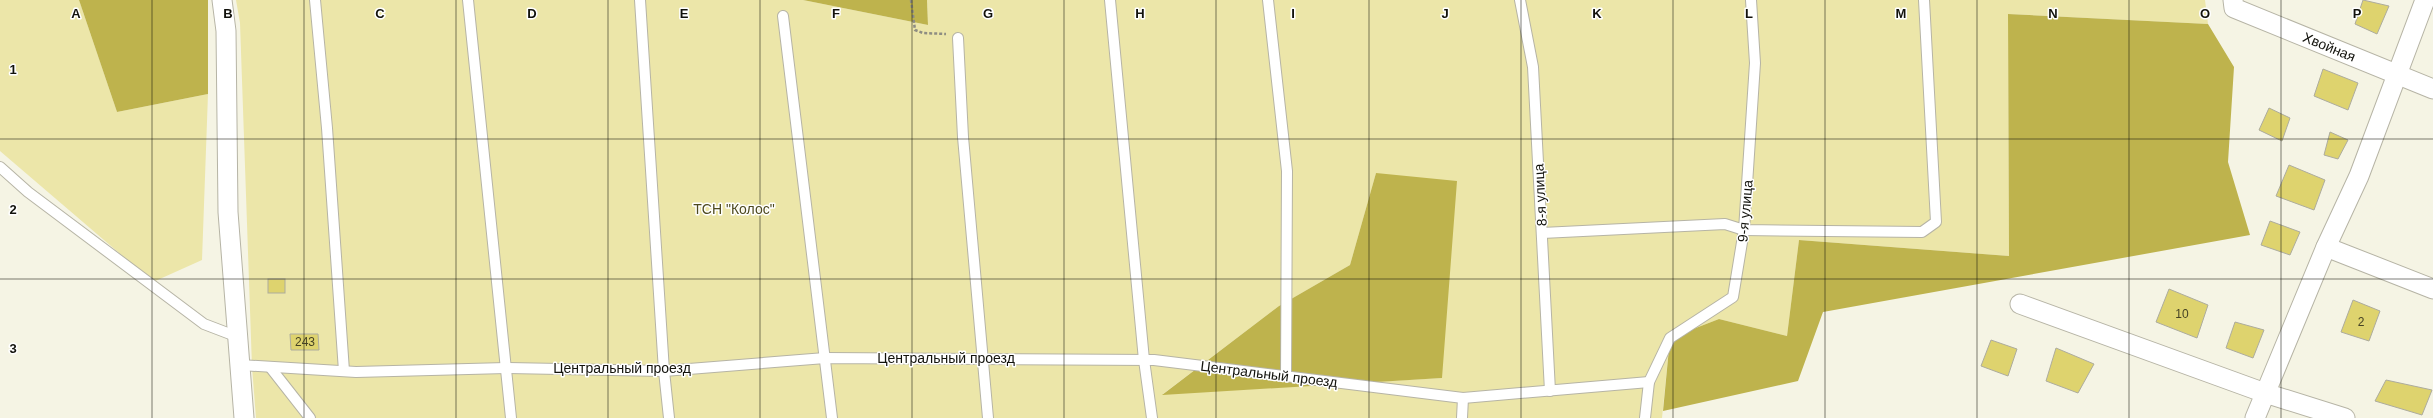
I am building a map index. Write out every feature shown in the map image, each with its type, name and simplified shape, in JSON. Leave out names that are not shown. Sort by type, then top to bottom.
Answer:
[{"type":"street","points":[[222,0],[226,31],[228,212],[244,418]]},
{"type":"street","name":"Хвойная","points":[[2233,0],[2234,8],[2433,89]]},
{"type":"street","points":[[2255,418],[2326,247],[2359,176],[2425,0]]},
{"type":"street","points":[[2326,247],[2433,289]]},
{"type":"street","points":[[2020,304],[2265,393],[2345,418]]},
{"type":"lane","points":[[315,0],[327,128],[344,371]]},
{"type":"lane","points":[[468,0],[511,418]]},
{"type":"lane","points":[[640,0],[664,371],[669,418]]},
{"type":"lane","points":[[1110,0],[1144,360],[1152,418]]},
{"type":"lane","points":[[1268,0],[1287,171],[1286,376]]},
{"type":"lane","name":"8-я улица","points":[[1520,0],[1533,67],[1550,391]]},
{"type":"lane","name":"9-я улица","points":[[1645,418],[1649,382],[1670,338],[1733,297],[1744,230],[1755,63],[1750,0]]},
{"type":"lane","points":[[1542,233],[1725,224],[1744,230],[1922,232],[1936,222],[1924,0]]},
{"type":"lane","points":[[783,16],[832,418]]},
{"type":"lane","points":[[958,38],[963,137],[988,418]]},
{"type":"lane","points":[[0,167],[28,192],[204,324],[238,337]]},
{"type":"lane","name":"Центральный проезд","points":[[240,365],[270,368],[344,371],[506,368],[664,371],[825,358],[1144,360],[1463,398],[1649,382]]},
{"type":"lane","points":[[270,368],[310,418]]},
{"type":"lane","points":[[1462,418],[1463,398]]},
{"type":"path","points":[[911,0],[915,30],[923,33],[951,34],[958,38]]},
{"type":"green space","points":[[0,0],[79,0],[117,112],[208,94],[202,260],[153,282],[0,151]]},
{"type":"green space","name":"ТСН \"Колос\"","points":[[236,0],[803,0],[928,25],[927,0],[2205,0],[2208,24],[2008,14],[2009,256],[1799,240],[1787,336],[1719,319],[1670,338],[1662,418],[256,418],[252,367],[240,23]],"holes":[[[1376,173],[1442,378],[1163,394],[1279,306],[1350,265]]]},
{"type":"shaded area","points":[[79,0],[208,0],[208,94],[117,112]]},
{"type":"shaded area","points":[[803,0],[927,0],[928,25]]},
{"type":"shaded area","points":[[2008,14],[2208,24],[2234,67],[2228,162],[2250,235],[1823,312],[1798,381],[1663,411],[1670,338],[1719,319],[1787,336],[1799,240],[2009,256]]},
{"type":"shaded area","points":[[1376,173],[1457,181],[1442,378],[1162,395],[1279,306],[1350,265]]},
{"type":"building","points":[[2363,0],[2389,6],[2377,34],[2355,24]]},
{"type":"building","points":[[2323,69],[2358,83],[2348,110],[2314,96]]},
{"type":"building","points":[[2269,108],[2290,118],[2282,141],[2259,130]]},
{"type":"building","points":[[2330,132],[2348,140],[2338,159],[2324,155]]},
{"type":"building","points":[[2289,165],[2325,180],[2314,210],[2276,196]]},
{"type":"building","points":[[2270,221],[2300,232],[2290,255],[2261,245]]},
{"type":"building","points":[[268,279],[285,279],[285,293],[268,293]]},
{"type":"building","points":[[2169,289],[2208,305],[2197,338],[2156,322]]},
{"type":"building","points":[[2353,300],[2380,311],[2369,341],[2341,332]]},
{"type":"building","points":[[2235,322],[2264,330],[2253,358],[2226,348]]},
{"type":"building","points":[[290,334],[318,334],[319,350],[291,350]]},
{"type":"building","points":[[1991,340],[2017,349],[2008,376],[1981,366]]},
{"type":"building","points":[[2056,348],[2094,364],[2078,393],[2046,381]]},
{"type":"building","points":[[2386,380],[2432,390],[2422,415],[2375,401]]}]
